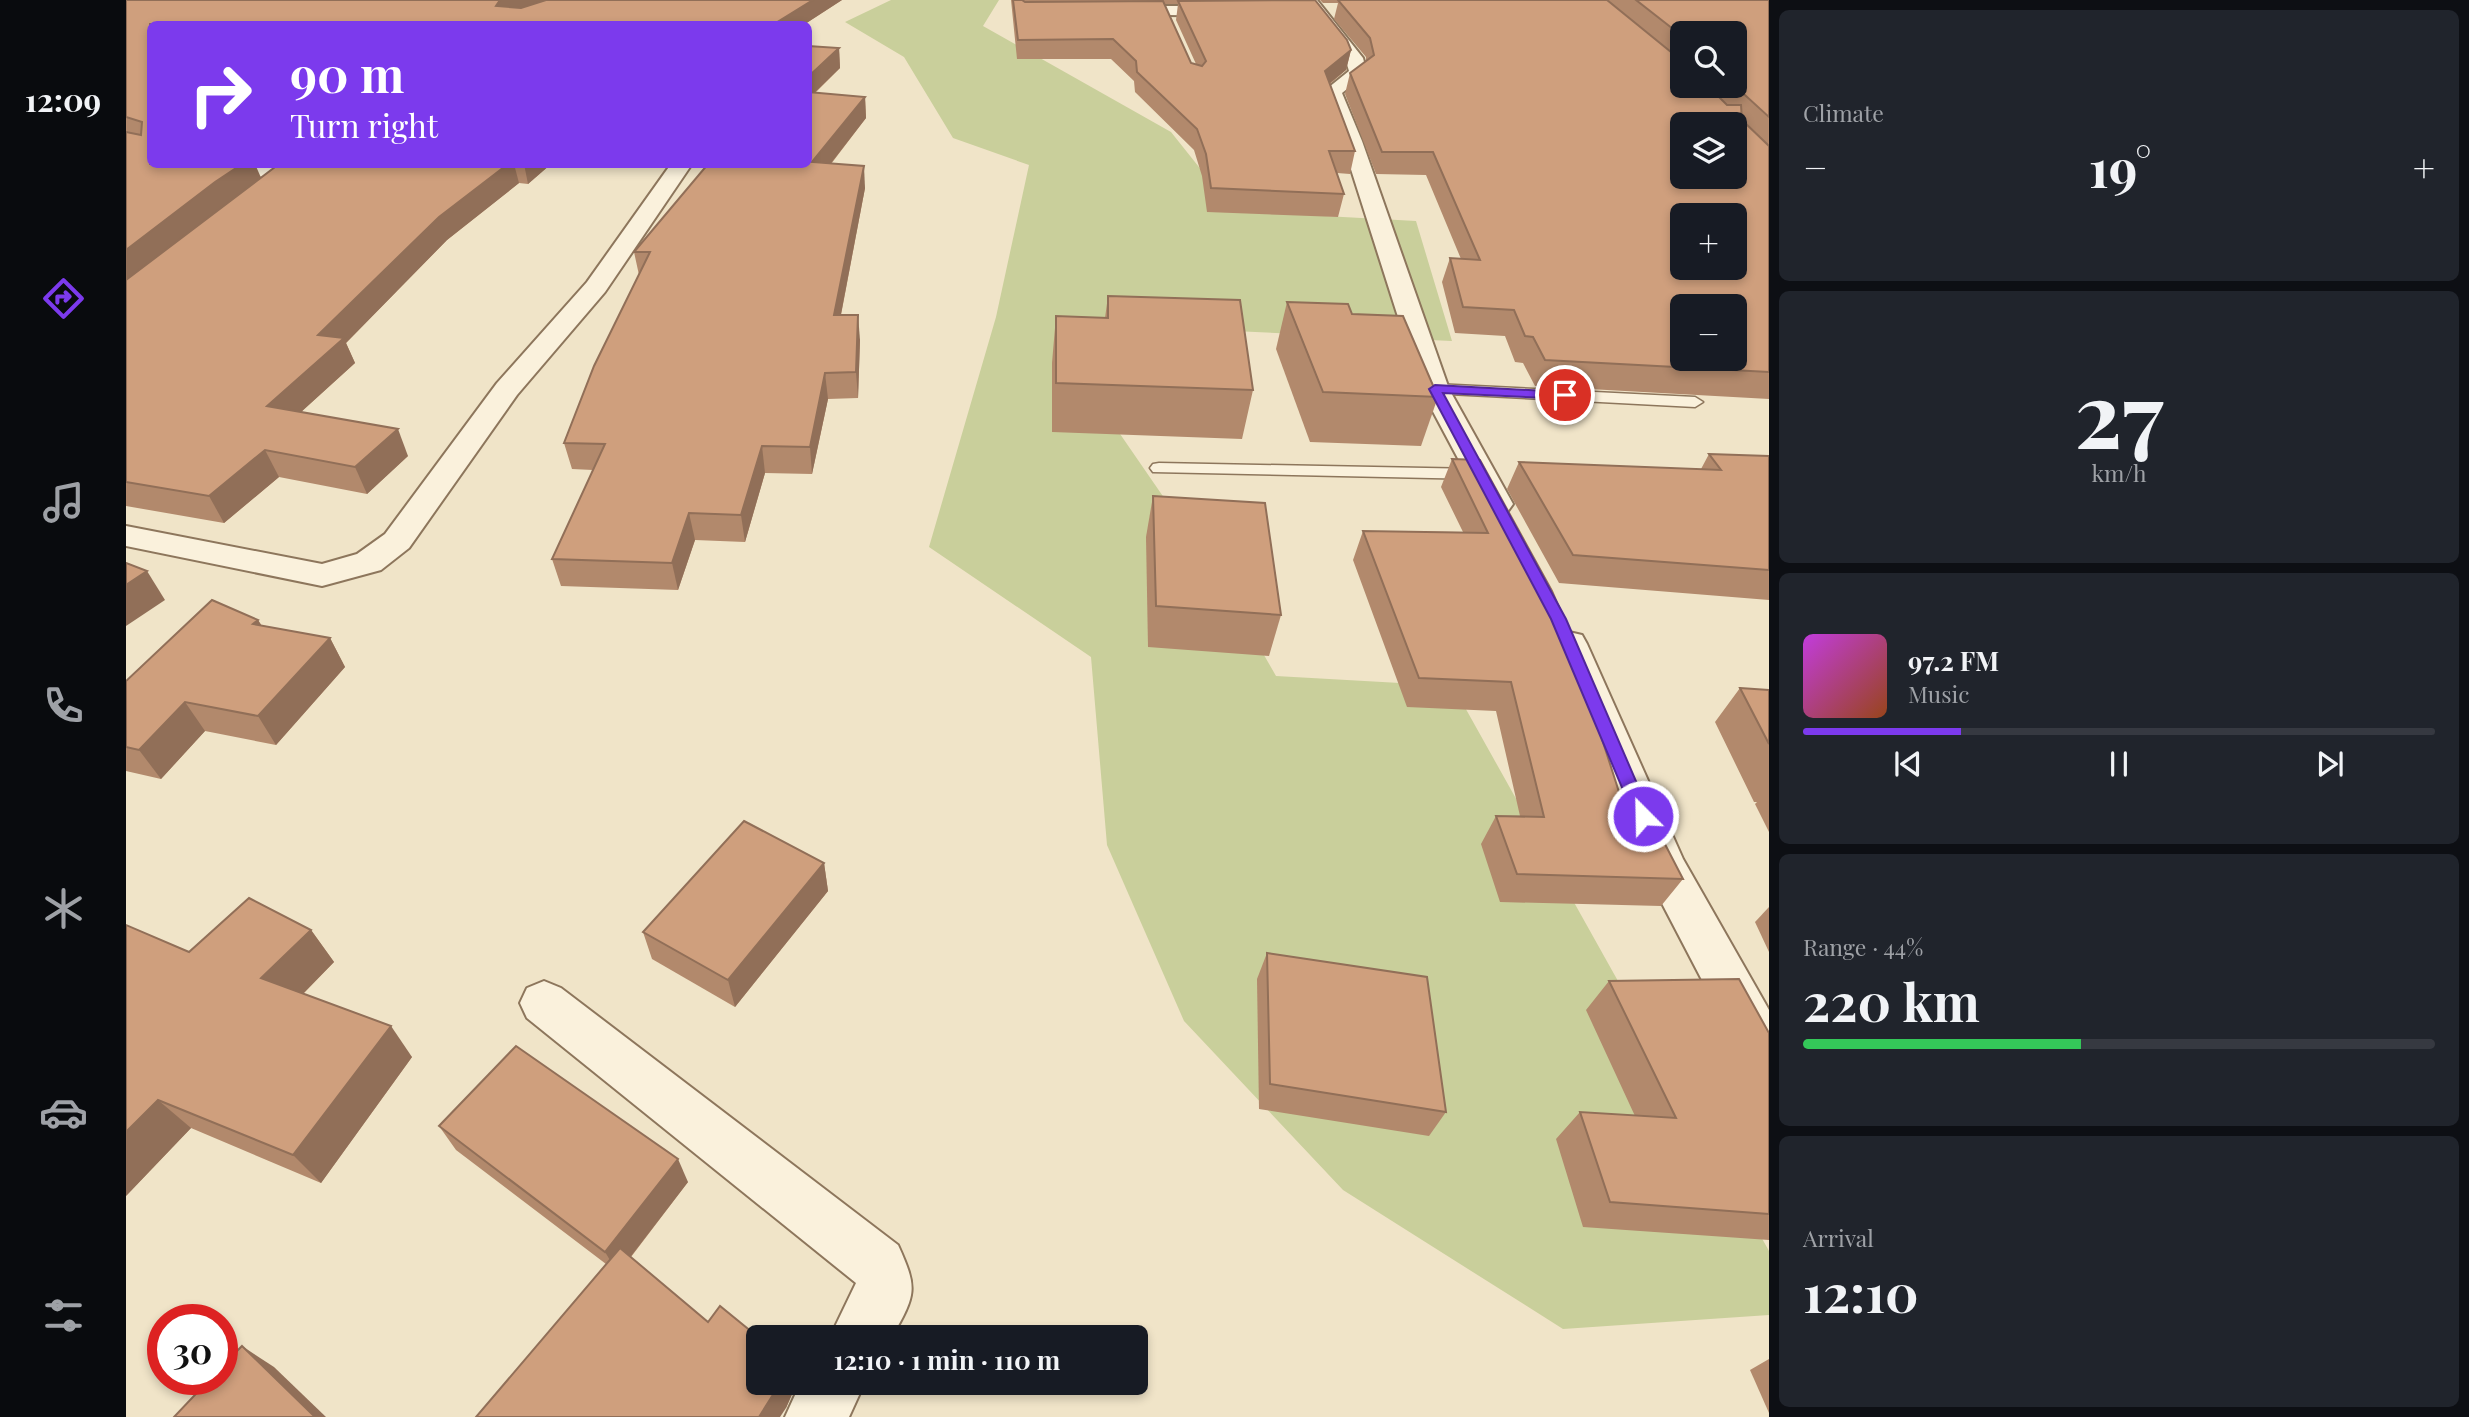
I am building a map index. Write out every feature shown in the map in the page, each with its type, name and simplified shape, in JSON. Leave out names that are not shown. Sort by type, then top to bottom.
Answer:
[{"type":"street","points":[[1314,8],[1354,58],[1358,72],[1332,92],[1352,141],[1435,389],[1513,534]]},
{"type":"street","points":[[1094,12],[1166,16],[1241,10]]},
{"type":"street","points":[[268,168],[289,170]]},
{"type":"street","points":[[126,536],[321,575],[369,562],[397,541],[507,389],[596,287],[679,168]]},
{"type":"street","points":[[266,190],[289,170]]},
{"type":"street","points":[[1558,619],[1664,865],[1756,1016],[1769,1058]]},
{"type":"street","points":[[544,1003],[878,1265],[885,1281],[881,1300],[867,1325]]},
{"type":"street","points":[[816,1417],[828,1395]]},
{"type":"lane","points":[[1435,389],[1695,402]]},
{"type":"lane","points":[[1159,468],[1481,474]]},
{"type":"green space","points":[[891,0],[999,0],[983,26],[1171,132],[1234,211],[1416,221],[1452,341],[1145,327],[1118,431],[1222,582],[1276,676],[1453,686],[1769,1251],[1769,1315],[1563,1329],[1343,1190],[1184,1021],[1107,845],[1091,657],[929,547],[996,317],[1029,165],[953,138],[904,57],[845,22]]},
{"type":"building","points":[[126,0],[500,0],[496,6],[521,8],[546,0],[813,0],[779,21],[147,21],[147,168],[236,168],[126,250],[126,132],[141,135],[142,122],[126,117]]},
{"type":"building","points":[[1013,0],[1163,1],[1191,63],[1202,66],[1206,61],[1178,1],[1315,0],[1347,40],[1351,50],[1325,71],[1355,151],[1329,151],[1344,194],[1211,188],[1206,154],[1197,129],[1137,72],[1136,61],[1113,39],[1018,40]]},
{"type":"building","points":[[1338,0],[1607,0],[1670,51],[1670,98],[1720,98],[1727,105],[1741,105],[1741,112],[1670,112],[1670,189],[1747,189],[1747,125],[1769,146],[1769,372],[1747,371],[1747,294],[1670,294],[1670,367],[1545,360],[1533,337],[1525,336],[1514,310],[1463,307],[1450,258],[1480,260],[1433,152],[1382,152],[1350,73],[1374,55],[1370,38]]},
{"type":"building","points":[[1636,0],[1769,0],[1769,117],[1747,97],[1747,21],[1670,21],[1670,27]]},
{"type":"building","points":[[812,46],[839,48],[812,73]]},
{"type":"building","points":[[812,92],[865,97],[812,162]]},
{"type":"building","points":[[812,162],[864,166],[834,315],[858,315],[856,372],[825,373],[810,447],[762,446],[741,515],[689,513],[672,563],[552,559],[605,444],[564,443],[594,366],[650,252],[634,252],[705,168],[812,168]]},
{"type":"building","points":[[274,168],[503,168],[439,217],[318,335],[344,338],[267,406],[398,429],[355,467],[265,450],[209,496],[126,482],[126,280]]},
{"type":"building","points":[[1108,296],[1240,300],[1253,390],[1056,383],[1056,316],[1108,318]]},
{"type":"building","points":[[1287,302],[1348,304],[1352,314],[1403,316],[1438,397],[1323,392]]},
{"type":"building","points":[[1709,454],[1769,456],[1769,570],[1573,555],[1519,462],[1721,470]]},
{"type":"building","points":[[1452,459],[1480,460],[1552,591],[1594,687],[1585,686],[1628,820],[1653,821],[1683,879],[1517,874],[1496,816],[1544,817],[1511,682],[1419,678],[1363,531],[1488,533]]},
{"type":"building","points":[[1153,496],[1265,503],[1281,615],[1156,606]]},
{"type":"building","points":[[126,563],[147,571],[126,585]]},
{"type":"building","points":[[212,600],[258,620],[253,624],[330,638],[258,716],[185,702],[139,750],[126,747],[126,681]]},
{"type":"building","points":[[1740,688],[1769,690],[1769,744]]},
{"type":"building","points":[[744,821],[824,863],[728,980],[643,932]]},
{"type":"building","points":[[249,898],[311,930],[261,978],[391,1026],[293,1155],[158,1100],[126,1132],[126,925],[189,952]]},
{"type":"building","points":[[1267,953],[1427,977],[1446,1112],[1270,1084]]},
{"type":"building","points":[[1739,979],[1769,1033],[1769,1214],[1610,1202],[1580,1112],[1676,1118],[1609,981]]},
{"type":"building","points":[[516,1046],[678,1159],[605,1252],[439,1126]]},
{"type":"building","points":[[620,1248],[708,1322],[720,1306],[746,1327],[746,1395],[773,1395],[759,1417],[476,1417]]},
{"type":"building","points":[[242,1346],[315,1417],[174,1417],[195,1395],[238,1395],[238,1350]]},
{"type":"route","points":[[1565,395],[1435,389],[1558,619],[1643,816]]}]
